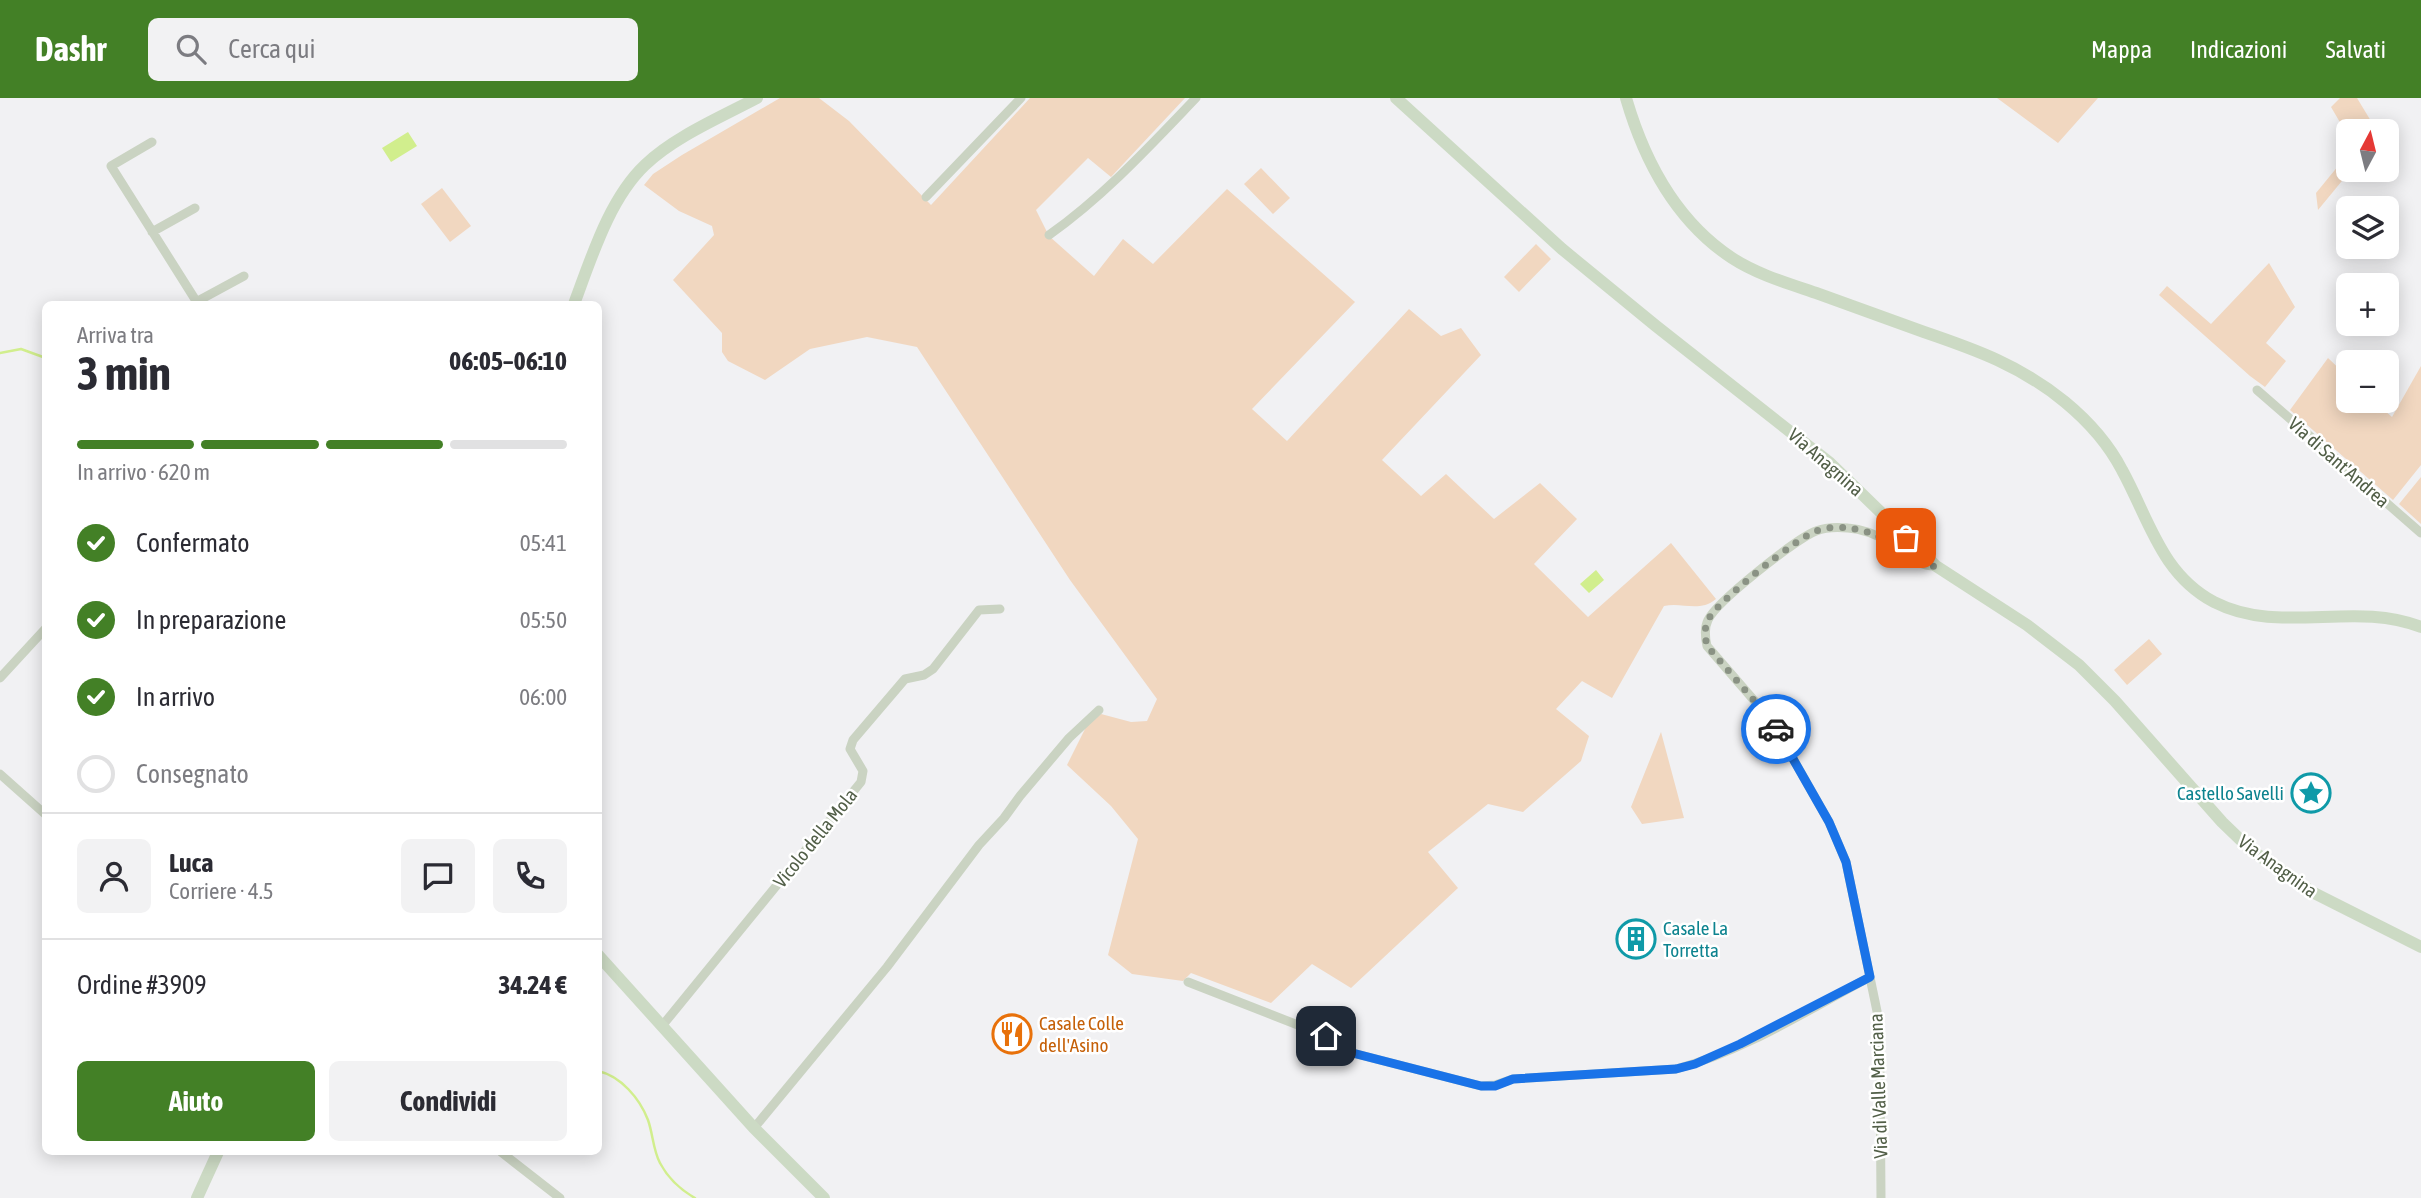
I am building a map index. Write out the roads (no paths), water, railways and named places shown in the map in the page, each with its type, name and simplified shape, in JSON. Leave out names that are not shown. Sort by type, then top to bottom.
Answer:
[{"type":"main road","points":[[575,301],[598,240],[638,172],[670,146],[757,98]]},
{"type":"main road","name":"Via Anagnina","points":[[1396,98],[1569,255],[1837,469],[1936,566],[2026,625],[2080,665],[2222,822],[2266,862],[2323,899],[2421,947]]},
{"type":"main road","points":[[1626,98],[1644,149],[1660,181],[1696,226],[1727,254],[1742,264],[1780,281],[2001,360],[2041,383],[2076,410],[2100,436],[2123,470],[2162,554],[2180,576],[2206,597],[2234,610],[2263,618],[2378,617],[2406,621],[2421,627]]},
{"type":"main road","points":[[602,959],[754,1128],[824,1198]]},
{"type":"main road","points":[[197,1198],[217,1155]]},
{"type":"street","points":[[926,197],[1021,98]]},
{"type":"street","points":[[1049,235],[1085,209],[1116,181],[1196,98]]},
{"type":"street","points":[[152,142],[111,166],[196,301]]},
{"type":"street","points":[[152,232],[195,208]]},
{"type":"street","points":[[200,301],[244,276]]},
{"type":"street","name":"Via di Sant'Andrea","points":[[2257,390],[2421,533]]},
{"type":"street","name":"Via di Valle Marciana","points":[[1881,1198],[1878,1016],[1846,862],[1829,822],[1771,720],[1707,646],[1705,634],[1708,619],[1720,605],[1791,546],[1820,530],[1862,530],[1888,541],[1922,565],[1936,566]]},
{"type":"street","name":"Vicolo della Mola","points":[[662,1026],[861,782],[863,771],[850,750],[853,740],[905,678],[924,675],[933,669],[979,610],[1000,609]]},
{"type":"street","points":[[0,678],[42,632]]},
{"type":"street","points":[[754,1128],[887,967],[979,845],[1069,738],[1099,710]]},
{"type":"street","points":[[0,774],[42,811]]},
{"type":"street","points":[[1188,982],[1326,1036],[1337,1049],[1481,1086],[1495,1086],[1513,1079],[1676,1069],[1695,1064],[1734,1048],[1870,977]]},
{"type":"street","points":[[505,1155],[560,1198]]},
{"type":"waterway","points":[[0,353],[21,349],[42,357]]},
{"type":"waterway","points":[[602,1072],[622,1083],[635,1097],[648,1120],[660,1163],[675,1183],[695,1198]]},
{"type":"place","name":"Castello Savelli","points":[[2311,793]]},
{"type":"place","name":"Casale La Torretta","points":[[1636,939]]},
{"type":"place","name":"Casale Colle dell'Asino","points":[[1012,1034]]}]
